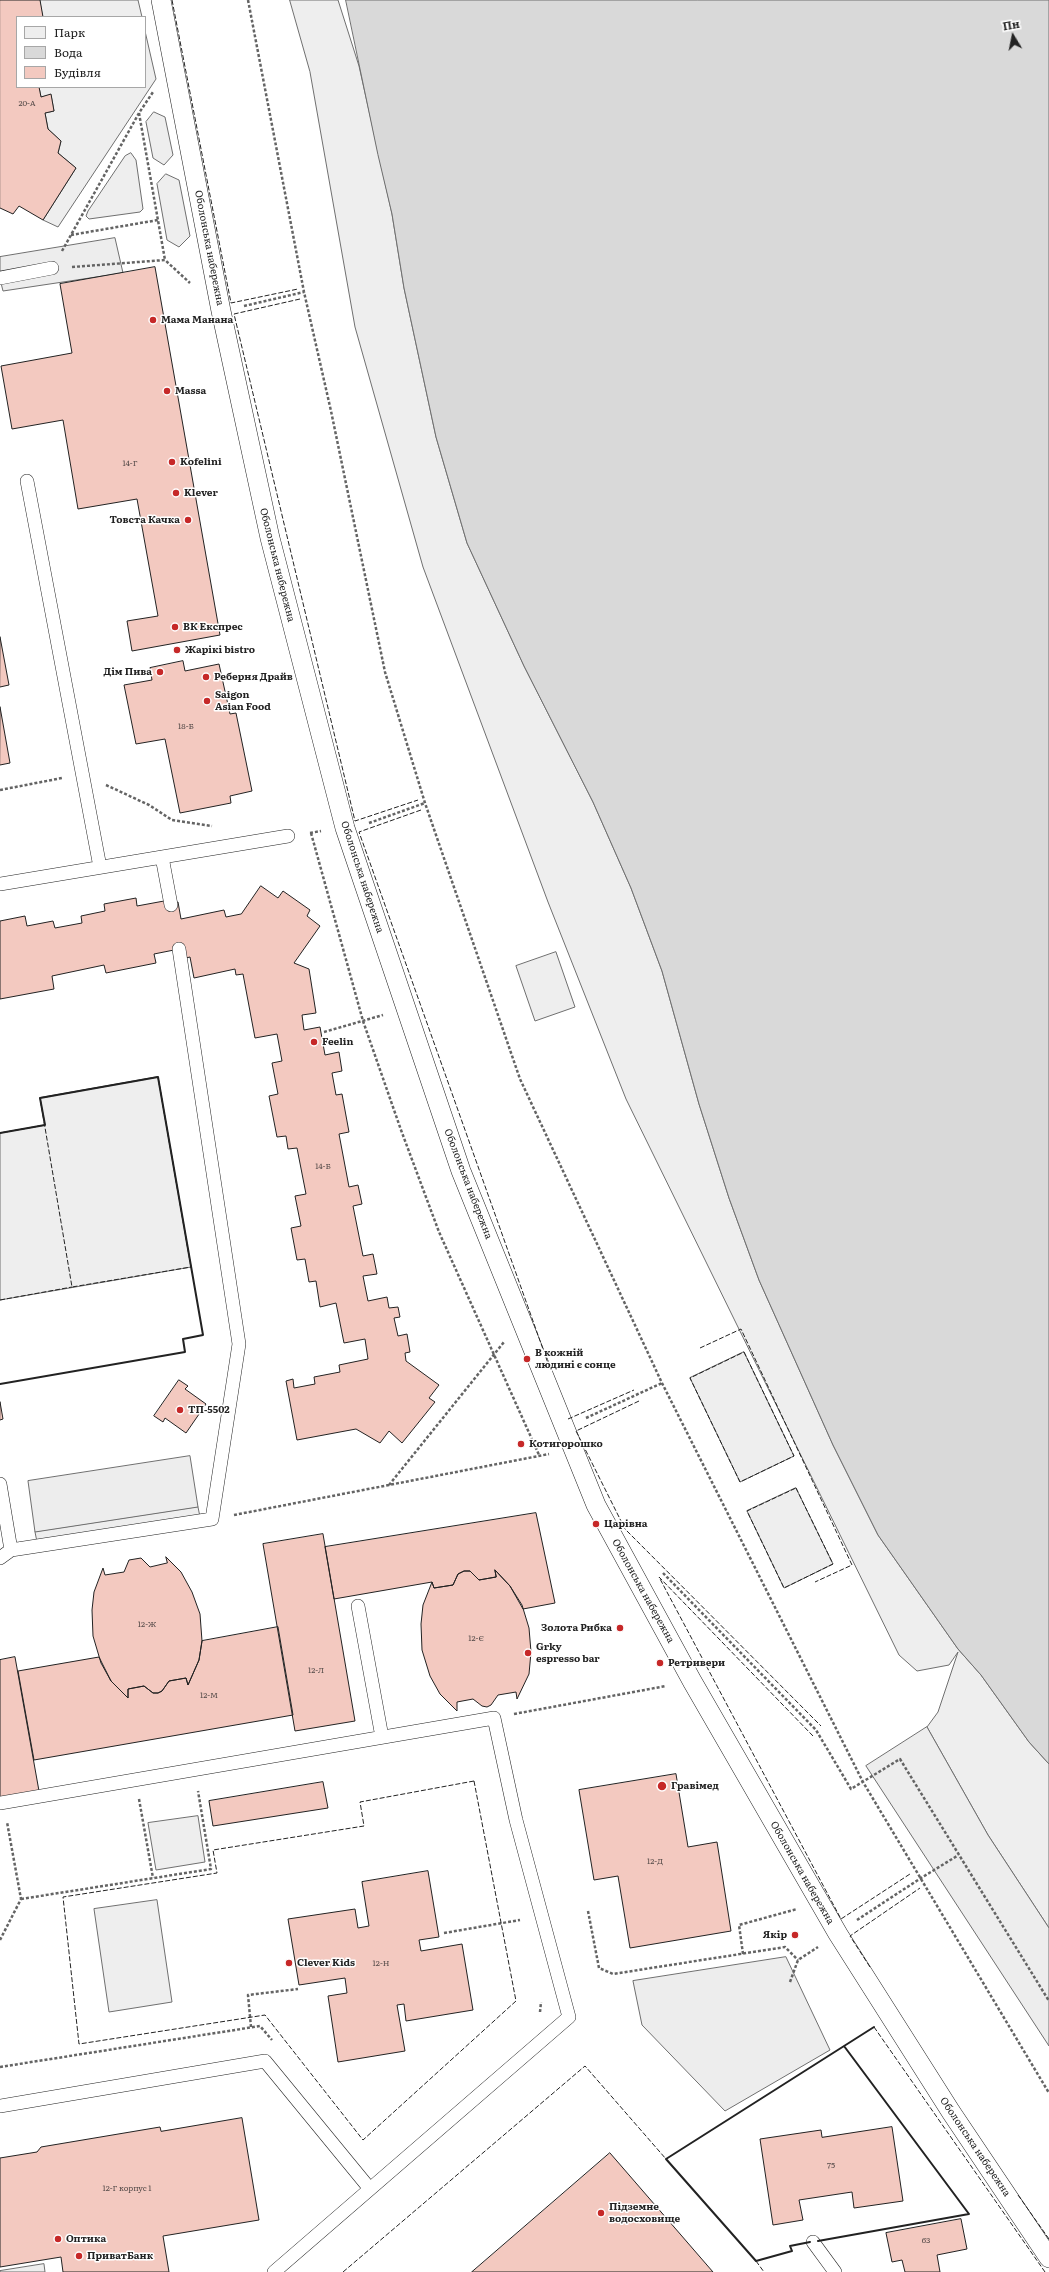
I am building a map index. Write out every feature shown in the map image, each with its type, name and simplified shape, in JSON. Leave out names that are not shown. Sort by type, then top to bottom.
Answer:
[{"type":"street","name":"Оболонська набережна","points":[[161,0],[221,311],[270,538],[406,1009],[461,1171],[572,1449],[596,1505],[692,1681],[838,1934],[951,2112],[1049,2258]]},
{"type":"lane","points":[[0,278],[52,268]]},
{"type":"lane","points":[[26,481],[84,774],[100,868]]},
{"type":"lane","points":[[0,884],[288,836]]},
{"type":"lane","points":[[162,857],[171,905]]},
{"type":"lane","points":[[0,1558],[11,1550],[212,1519],[239,1344],[179,949]]},
{"type":"lane","points":[[0,1484],[11,1550]]},
{"type":"lane","points":[[358,1606],[382,1737]]},
{"type":"lane","points":[[0,1803],[494,1718],[516,1820],[569,2017],[274,2272]]},
{"type":"lane","points":[[0,2106],[265,2062],[370,2188]]},
{"type":"lane","points":[[813,2242],[835,2272]]},
{"type":"path","points":[[248,0],[304,292],[332,411],[385,672],[425,803],[520,1079],[662,1383],[863,1782],[1049,2093]]},
{"type":"path","points":[[52,268],[139,113],[173,63]]},
{"type":"path","points":[[139,113],[165,260],[193,285]]},
{"type":"path","points":[[71,235],[158,220]]},
{"type":"path","points":[[52,268],[165,260]]},
{"type":"path","points":[[239,307],[304,292]]},
{"type":"path","points":[[0,790],[84,774],[149,805],[172,820],[219,827]]},
{"type":"path","points":[[288,836],[354,826],[425,803]]},
{"type":"path","points":[[310,833],[363,1021],[401,1130],[439,1232],[495,1354],[539,1456]]},
{"type":"path","points":[[324,1032],[406,1009]]},
{"type":"path","points":[[388,1485],[521,1321]]},
{"type":"path","points":[[584,1419],[662,1383]]},
{"type":"path","points":[[212,1519],[572,1449]]},
{"type":"path","points":[[657,1567],[816,1730],[851,1789],[900,1759],[958,1856],[1049,2001]]},
{"type":"path","points":[[494,1718],[692,1681]]},
{"type":"path","points":[[21,1899],[211,1868],[198,1789],[191,1790]]},
{"type":"path","points":[[132,1800],[147,1798]]},
{"type":"path","points":[[139,1799],[153,1878]]},
{"type":"path","points":[[0,1940],[21,1899],[7,1820],[15,1819]]},
{"type":"path","points":[[790,1982],[798,1960],[921,1878],[958,1856]]},
{"type":"path","points":[[743,1954],[739,1924],[820,1903]]},
{"type":"path","points":[[588,1911],[599,1968],[613,1974],[785,1947],[798,1960]]},
{"type":"path","points":[[444,1933],[523,1920]]},
{"type":"path","points":[[251,2027],[248,1995],[298,1989]]},
{"type":"path","points":[[539,2018],[541,2005],[540,1997]]},
{"type":"path","points":[[0,2067],[260,2026],[275,2044]]},
{"type":"green space","points":[[40,0],[138,0],[142,16],[43,16]]},
{"type":"green space","points":[[290,0],[338,0],[359,66],[392,214],[404,288],[436,437],[467,543],[524,666],[593,802],[631,888],[662,971],[699,1104],[729,1198],[759,1280],[833,1445],[878,1535],[958,1649],[981,1675],[1029,1742],[1049,1764],[1049,1928],[988,1835],[927,1727],[938,1712],[958,1652],[949,1665],[917,1671],[899,1655],[626,1099],[548,902],[423,567],[355,327],[310,72]]},
{"type":"green space","points":[[146,35],[156,79],[58,227],[43,220],[76,168],[58,153],[61,141],[48,129],[45,113],[54,111],[51,95],[41,97],[39,88],[146,88]]},
{"type":"green space","points":[[154,112],[165,117],[173,155],[164,165],[153,158],[146,122]]},
{"type":"green space","points":[[131,153],[136,160],[143,209],[140,212],[89,219],[86,216],[88,211],[125,156]]},
{"type":"green space","points":[[166,174],[179,180],[190,236],[179,247],[167,240],[157,184]]},
{"type":"green space","points":[[556,952],[575,1007],[535,1021],[516,966]]},
{"type":"green space","points":[[158,1077],[191,1267],[0,1300],[0,1133],[45,1125],[40,1098]]},
{"type":"green space","points":[[744,1352],[794,1456],[740,1482],[690,1378]]},
{"type":"green space","points":[[796,1488],[833,1564],[784,1588],[747,1511]]},
{"type":"green space","points":[[198,1507],[200,1517],[37,1542],[35,1532]]},
{"type":"green space","points":[[198,1816],[205,1862],[156,1870],[148,1823]]},
{"type":"green space","points":[[157,1900],[172,2002],[109,2012],[94,1909]]},
{"type":"green space","points":[[44,2264],[45,2272],[0,2272],[0,2271]]},
{"type":"shaded area","points":[[115,238],[123,273],[3,291],[0,279],[0,257]]},
{"type":"shaded area","points":[[190,1456],[198,1507],[35,1532],[28,1481]]},
{"type":"shaded area","points":[[927,1727],[988,1835],[1049,1928],[1049,2046],[866,1766]]},
{"type":"shaded area","points":[[786,1957],[830,2050],[725,2111],[642,2025],[633,1981]]},
{"type":"water","points":[[346,0],[1049,0],[1049,1764],[1029,1742],[981,1675],[958,1649],[878,1535],[833,1445],[759,1280],[729,1198],[699,1104],[662,971],[631,888],[593,802],[524,666],[467,543],[436,437],[404,288],[392,214],[378,155]]},
{"type":"building","points":[[0,0],[40,0],[43,16],[16,16],[16,88],[39,88],[41,97],[51,94],[54,111],[45,113],[48,129],[61,141],[58,153],[76,168],[43,220],[19,206],[13,214],[0,208]]},
{"type":"building","points":[[155,267],[220,635],[132,651],[127,621],[158,616],[137,499],[78,509],[63,420],[12,429],[1,366],[72,353],[60,284]]},
{"type":"building","points":[[0,637],[9,685],[0,687]]},
{"type":"building","points":[[183,661],[185,671],[219,664],[230,714],[236,713],[252,791],[230,796],[231,803],[180,813],[165,739],[136,744],[124,685],[152,680],[150,668]]},
{"type":"building","points":[[0,707],[10,763],[0,765]]},
{"type":"building","points":[[261,886],[278,898],[283,891],[310,910],[307,916],[320,926],[294,963],[309,969],[316,1013],[302,1015],[304,1030],[320,1027],[325,1055],[339,1052],[342,1071],[332,1073],[336,1095],[342,1094],[349,1132],[339,1134],[349,1187],[358,1185],[362,1204],[353,1206],[363,1256],[373,1254],[377,1274],[363,1276],[368,1301],[387,1297],[389,1308],[398,1307],[400,1317],[394,1318],[398,1336],[407,1334],[410,1352],[405,1353],[406,1361],[439,1385],[429,1398],[435,1402],[402,1443],[389,1431],[380,1443],[356,1429],[297,1440],[286,1381],[293,1379],[294,1388],[315,1384],[314,1377],[340,1372],[339,1365],[368,1359],[365,1339],[344,1343],[336,1303],[320,1307],[316,1281],[309,1282],[305,1259],[297,1260],[291,1228],[301,1226],[295,1196],[306,1194],[297,1148],[288,1149],[286,1136],[277,1137],[269,1096],[278,1094],[272,1063],[282,1061],[277,1034],[255,1038],[243,974],[236,975],[235,969],[194,978],[190,957],[186,958],[179,949],[154,954],[156,963],[106,973],[104,965],[52,976],[54,989],[0,999],[0,921],[25,916],[27,926],[53,921],[55,928],[82,923],[81,916],[105,911],[104,904],[136,898],[137,906],[164,901],[171,905],[178,902],[181,919],[224,910],[226,917],[241,914]]},
{"type":"building","name":"ТП-5502","points":[[179,1380],[188,1386],[185,1389],[206,1404],[186,1433],[165,1418],[163,1422],[154,1416]]},
{"type":"building","points":[[0,1402],[3,1419],[0,1420]]},
{"type":"building","points":[[536,1513],[555,1603],[523,1609],[510,1586],[495,1570],[496,1577],[479,1580],[470,1571],[464,1571],[458,1574],[453,1585],[434,1588],[432,1582],[334,1599],[325,1547]]},
{"type":"building","points":[[323,1534],[355,1721],[295,1731],[263,1544]]},
{"type":"building","points":[[166,1557],[181,1572],[192,1592],[200,1614],[202,1641],[199,1660],[188,1685],[186,1678],[169,1681],[162,1691],[158,1693],[153,1693],[144,1686],[128,1689],[128,1698],[111,1681],[101,1663],[93,1636],[92,1610],[94,1592],[103,1568],[105,1575],[124,1572],[129,1560],[141,1558],[150,1567],[167,1563]]},
{"type":"building","points":[[495,1570],[510,1586],[522,1605],[529,1628],[531,1652],[529,1674],[517,1699],[516,1692],[498,1695],[491,1705],[487,1707],[482,1706],[473,1699],[457,1702],[457,1711],[440,1694],[430,1676],[422,1650],[421,1624],[423,1605],[432,1582],[434,1588],[453,1585],[458,1574],[464,1571],[470,1571],[479,1580],[496,1577]]},
{"type":"building","points":[[278,1627],[293,1715],[34,1760],[18,1671],[99,1657],[111,1681],[128,1698],[128,1689],[144,1686],[153,1693],[158,1693],[162,1691],[169,1681],[186,1678],[188,1685],[199,1660],[202,1641]]},
{"type":"building","points":[[15,1657],[39,1791],[0,1798],[0,1660]]},
{"type":"building","points":[[676,1774],[688,1847],[717,1842],[731,1931],[630,1948],[618,1876],[594,1880],[579,1790]]},
{"type":"building","points":[[323,1782],[328,1808],[213,1826],[209,1801]]},
{"type":"building","points":[[428,1871],[439,1937],[419,1940],[421,1951],[462,1944],[473,2010],[406,2021],[404,2004],[397,2005],[405,2051],[338,2062],[328,1996],[347,1993],[345,1978],[299,1985],[288,1919],[355,1909],[358,1928],[369,1926],[362,1882]]},
{"type":"building","points":[[242,2118],[259,2220],[163,2236],[169,2272],[63,2272],[61,2257],[0,2267],[0,2158],[37,2152],[41,2147],[160,2127],[161,2131]]},
{"type":"building","points":[[892,2127],[903,2201],[854,2208],[852,2192],[799,2200],[803,2220],[773,2225],[760,2139],[821,2130],[822,2137]]},
{"type":"building","name":"Підземне водосховище","points":[[610,2153],[713,2272],[472,2272]]},
{"type":"building","points":[[961,2219],[967,2249],[937,2255],[940,2272],[905,2272],[902,2260],[892,2262],[886,2233]]},
{"type":"fence","points":[[172,0],[231,303],[298,289]]},
{"type":"fence","points":[[300,299],[234,314],[355,821],[418,800]]},
{"type":"fence","points":[[421,810],[359,832],[549,1366]]},
{"type":"fence","points":[[158,1077],[191,1267],[72,1287],[40,1098],[158,1077]]},
{"type":"fence","points":[[0,1133],[45,1125]]},
{"type":"fence","points":[[0,1300],[72,1287]]},
{"type":"fence","points":[[700,1348],[741,1329],[852,1565],[815,1582]]},
{"type":"fence","points":[[744,1352],[794,1456],[740,1482],[690,1378],[744,1352]]},
{"type":"fence","points":[[568,1419],[634,1390]]},
{"type":"fence","points":[[639,1401],[576,1431],[625,1529],[821,1726]]},
{"type":"fence","points":[[796,1488],[833,1564],[784,1588],[747,1511],[796,1488]]},
{"type":"fence","points":[[813,1736],[659,1577],[841,1919],[910,1874]]},
{"type":"fence","points":[[474,1781],[516,2001],[363,2140],[265,2015],[79,2044],[63,1897],[217,1873],[213,1850],[364,1826],[360,1802],[474,1781]]},
{"type":"fence","points":[[870,1967],[850,1936],[920,1888]]},
{"type":"fence","points":[[874,2027],[1045,2272]]},
{"type":"fence","points":[[343,2272],[585,2066],[666,2159]]},
{"type":"fence","points":[[1018,2195],[1049,2239]]},
{"type":"fence","points":[[756,2261],[764,2272]]},
{"type":"wall","points":[[0,1133],[45,1125],[40,1098],[158,1077],[203,1335],[183,1339],[185,1352],[0,1384]]},
{"type":"wall","points":[[810,2242],[790,2246],[792,2251],[756,2261],[666,2159],[874,2027]]},
{"type":"wall","points":[[818,2241],[969,2214],[844,2046]]},
{"type":"place","name":"Мама Манана","points":[[153,320]]},
{"type":"place","name":"Massa","points":[[167,391]]},
{"type":"place","name":"Kofelini","points":[[172,462]]},
{"type":"place","name":"Klever","points":[[176,493]]},
{"type":"place","name":"Товста Качка","points":[[188,520]]},
{"type":"place","name":"ВК Експрес","points":[[175,627]]},
{"type":"place","name":"Жарікі bistro","points":[[177,650]]},
{"type":"place","name":"Дім Пива","points":[[160,672]]},
{"type":"place","name":"Реберня Драйв","points":[[206,677]]},
{"type":"place","name":"Saigon Asian Food","points":[[207,701]]},
{"type":"place","name":"Feelin","points":[[314,1042]]},
{"type":"place","name":"В кожній людині є сонце","points":[[527,1359]]},
{"type":"place","name":"ТП-5502","points":[[180,1410]]},
{"type":"place","name":"Котигорошко","points":[[521,1444]]},
{"type":"place","name":"Царівна","points":[[596,1524]]},
{"type":"place","name":"Золота Рибка","points":[[620,1628]]},
{"type":"place","name":"Grky espresso bar","points":[[528,1653]]},
{"type":"place","name":"Ретривери","points":[[660,1663]]},
{"type":"place","name":"Гравімед","points":[[662,1786]]},
{"type":"place","name":"Якір","points":[[795,1935]]},
{"type":"place","name":"Clever Kids","points":[[289,1963]]},
{"type":"place","name":"Підземне водосховище","points":[[601,2213]]},
{"type":"place","name":"Оптика","points":[[58,2239]]},
{"type":"place","name":"ПриватБанк","points":[[79,2256]]}]
